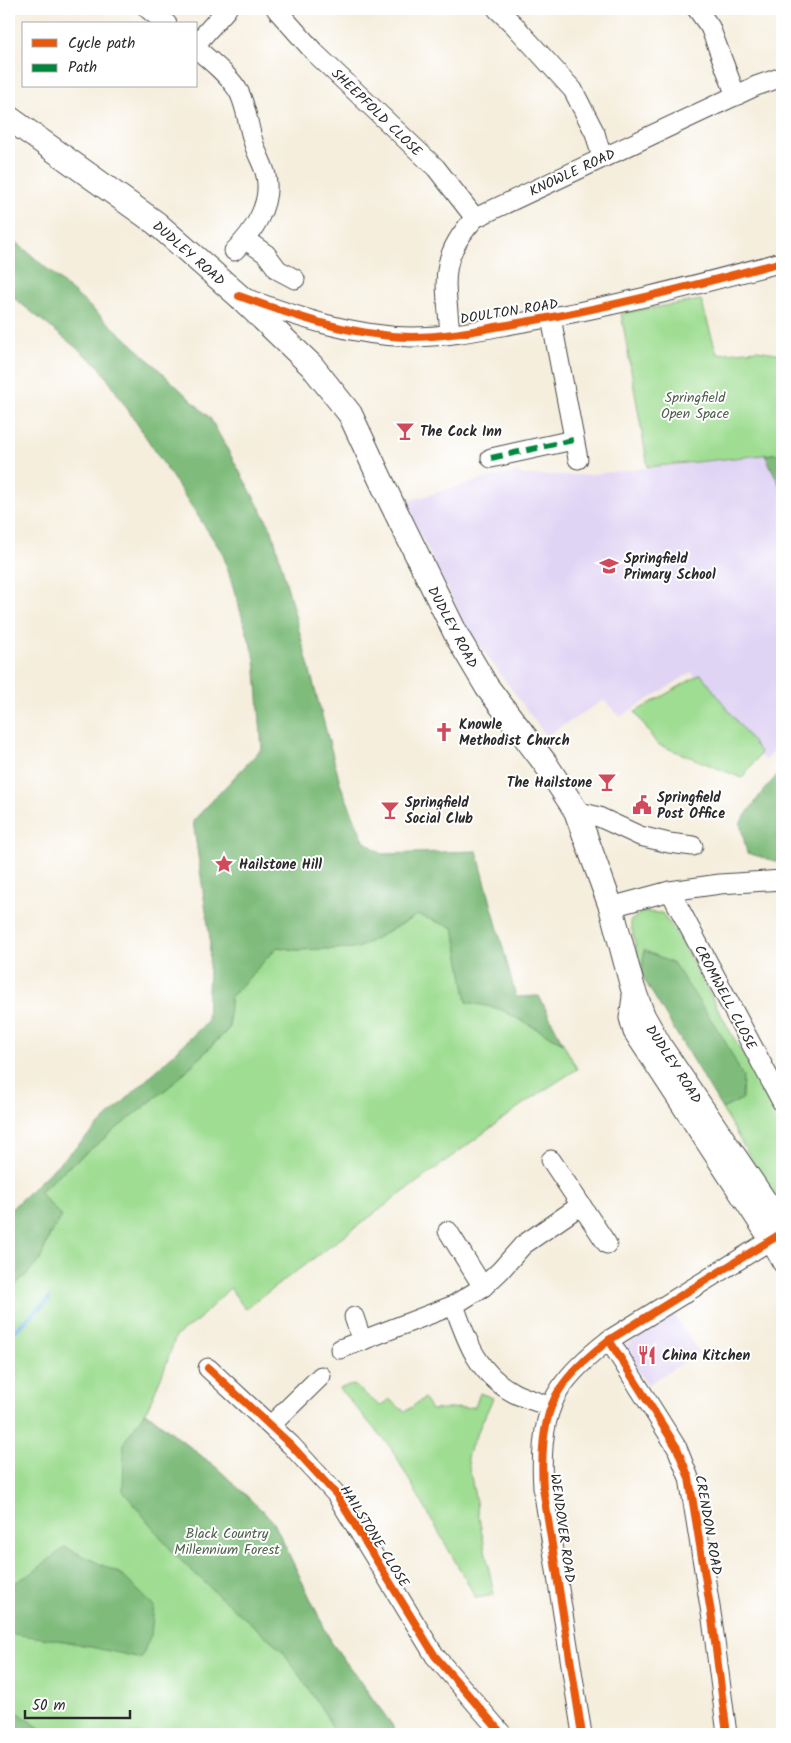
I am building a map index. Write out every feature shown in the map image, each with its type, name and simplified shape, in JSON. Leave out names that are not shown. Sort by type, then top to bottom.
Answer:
[{"type":"main road","name":"DUDLEY ROAD","points":[[9,118],[156,223],[239,296],[312,366],[350,414],[395,511],[458,638],[483,680],[545,763],[576,811],[611,907],[633,989],[643,1016],[661,1048],[778,1234]]},
{"type":"street","points":[[148,9],[164,22]]},
{"type":"street","points":[[198,44],[227,9]]},
{"type":"street","name":"SHEEPFOLD CLOSE","points":[[276,9],[315,52],[436,168],[475,218]]},
{"type":"street","points":[[497,9],[573,90],[595,133],[602,158]]},
{"type":"street","points":[[697,9],[710,27],[736,96]]},
{"type":"street","points":[[198,48],[232,83],[239,93],[254,144],[267,177],[265,204],[240,245],[266,254],[278,270],[295,279]]},
{"type":"street","name":"KNOWLE ROAD","points":[[450,334],[446,275],[449,258],[462,232],[475,218],[756,86],[782,77]]},
{"type":"street","name":"DOULTON ROAD","points":[[239,296],[304,319],[341,328],[412,337],[450,334],[551,318],[676,291],[782,262]]},
{"type":"street","points":[[551,318],[578,459]]},
{"type":"street","points":[[491,458],[573,440]]},
{"type":"street","points":[[576,811],[599,818],[640,836],[668,843],[693,846]]},
{"type":"street","points":[[611,907],[670,891],[720,884],[782,880]]},
{"type":"street","name":"CROMWELL CLOSE","points":[[670,891],[782,1102]]},
{"type":"street","points":[[551,1160],[607,1244]]},
{"type":"street","points":[[340,1349],[454,1305],[483,1287],[523,1245],[581,1206]]},
{"type":"street","points":[[448,1230],[483,1287]]},
{"type":"street","points":[[778,1234],[782,1263]]},
{"type":"street","name":"WENDOVER ROAD","points":[[582,1734],[541,1468],[544,1438],[551,1407],[560,1390],[588,1357],[609,1340],[778,1234]]},
{"type":"street","points":[[454,1305],[462,1328],[480,1366],[496,1381],[515,1394],[551,1407]]},
{"type":"street","points":[[354,1317],[362,1341]]},
{"type":"street","name":"CRENDON ROAD","points":[[609,1340],[677,1448],[689,1478],[712,1619],[726,1734]]},
{"type":"street","name":"HAILSTONE CLOSE","points":[[208,1368],[271,1425],[336,1494],[435,1656],[502,1734]]},
{"type":"street","points":[[271,1425],[321,1376]]},
{"type":"shaded area","name":"Springfield Primary School","points":[[765,455],[782,490],[782,742],[765,761],[720,711],[692,672],[620,717],[604,700],[546,736],[467,629],[404,502],[488,478],[517,472],[524,475],[585,475]]},
{"type":"shaded area","points":[[674,1314],[699,1353],[647,1385],[624,1346]]},
{"type":"green space","points":[[9,237],[131,343],[210,418],[272,530],[341,786],[364,841],[382,854],[477,851],[516,997],[539,996],[563,1043],[500,1009],[467,1002],[454,928],[418,915],[358,948],[296,950],[277,947],[230,998],[229,1028],[175,1082],[39,1192],[62,1217],[50,1234],[40,1261],[9,1291],[9,1211],[207,1022],[210,939],[193,821],[262,748],[255,659],[223,554],[99,366],[9,294]]},
{"type":"green space","name":"Springfield Open Space","points":[[701,300],[717,354],[757,350],[782,354],[782,453],[648,467],[621,313]]},
{"type":"green space","points":[[782,453],[782,490],[765,455]]},
{"type":"green space","points":[[701,674],[761,753],[742,778],[657,744],[635,712]]},
{"type":"green space","points":[[782,770],[782,863],[747,853],[740,823],[763,791]]},
{"type":"green space","points":[[643,912],[662,913],[677,934],[782,1126],[782,1206],[754,1164],[722,1109],[742,1099],[644,951],[642,976],[630,921]]},
{"type":"green space","points":[[418,915],[454,928],[467,1002],[500,1009],[563,1043],[577,1069],[523,1104],[245,1309],[230,1288],[199,1319],[176,1336],[146,1412],[218,1469],[273,1521],[331,1642],[392,1725],[396,1734],[9,1734],[9,1291],[40,1261],[50,1234],[61,1217],[39,1193],[62,1172],[175,1082],[229,1029],[230,998],[277,947],[296,950],[358,948]]},
{"type":"green space","points":[[644,950],[674,964],[724,1039],[743,1077],[742,1099],[722,1109],[642,976]]},
{"type":"green space","points":[[354,1385],[380,1406],[389,1399],[405,1412],[424,1398],[431,1410],[475,1407],[480,1393],[493,1398],[467,1456],[494,1595],[476,1598],[391,1448],[339,1388]]},
{"type":"green space","name":"Black Country Millennium Forest","points":[[145,1412],[218,1469],[273,1521],[331,1642],[392,1725],[396,1734],[336,1734],[324,1712],[282,1650],[176,1556],[123,1491],[124,1442]]},
{"type":"green space","points":[[65,1547],[121,1574],[154,1606],[151,1635],[141,1658],[64,1641],[9,1635],[9,1586],[32,1573]]},
{"type":"green space","points":[[9,1701],[16,1711],[48,1734],[9,1734]]},
{"type":"waterway","points":[[9,1336],[49,1299]]},
{"type":"marked path","points":[[491,458],[573,440]]},
{"type":"cycle path","points":[[239,296],[281,311],[345,329],[389,336],[424,337],[475,331],[615,304],[782,262]]},
{"type":"cycle path","points":[[582,1734],[543,1488],[544,1437],[549,1411],[565,1382],[576,1369],[609,1340],[782,1233]]},
{"type":"cycle path","points":[[609,1340],[677,1448],[689,1478],[712,1619],[727,1734]]},
{"type":"cycle path","points":[[208,1368],[291,1445],[336,1494],[435,1656],[502,1734]]},
{"type":"place","name":"The Cock Inn","points":[[405,431]]},
{"type":"place","name":"Springfield Primary School","points":[[609,566]]},
{"type":"place","name":"Knowle Methodist Church","points":[[444,732]]},
{"type":"place","name":"The Hailstone","points":[[607,782]]},
{"type":"place","name":"Springfield Post Office","points":[[642,805]]},
{"type":"place","name":"Springfield Social Club","points":[[390,810]]},
{"type":"place","name":"Hailstone Hill","points":[[224,864]]},
{"type":"place","name":"China Kitchen","points":[[647,1355]]}]
